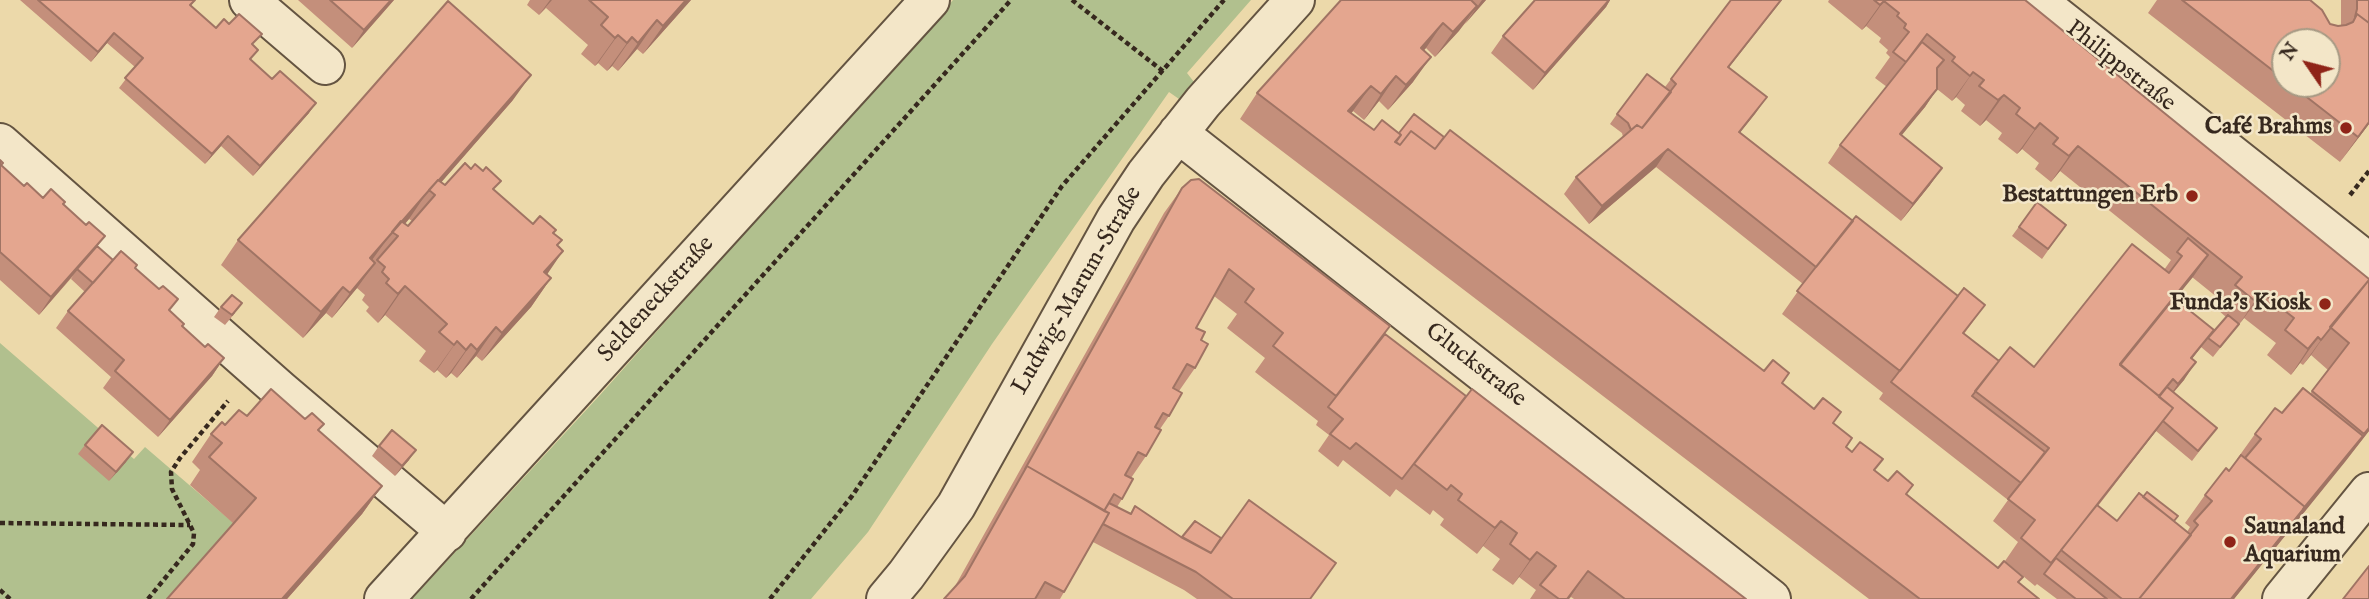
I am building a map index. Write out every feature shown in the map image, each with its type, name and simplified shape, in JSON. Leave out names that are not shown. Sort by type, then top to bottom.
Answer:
[{"type":"street","points":[[249,0],[325,65]]},
{"type":"street","name":"Seldeneckstraße","points":[[384,599],[930,0]]},
{"type":"street","name":"Ludwig-Marum-Straße","points":[[886,599],[956,506],[1116,219],[1178,133],[1295,0]]},
{"type":"street","name":"Philippstraße","points":[[2036,0],[2369,263]]},
{"type":"street","name":"Gluckstraße","points":[[1178,133],[1771,599]]},
{"type":"street","points":[[0,143],[280,390],[447,532]]},
{"type":"street","points":[[2282,599],[2369,492]]},
{"type":"path","points":[[471,599],[1011,0]]},
{"type":"path","points":[[1072,0],[1203,103]]},
{"type":"path","points":[[770,599],[852,496],[1062,186],[1224,0]]},
{"type":"path","points":[[148,599],[193,544],[194,533],[172,489],[172,472],[180,458],[236,393],[258,386],[280,390]]},
{"type":"path","points":[[0,523],[190,525]]},
{"type":"path","points":[[0,590],[10,599]]},
{"type":"green space","points":[[953,0],[1251,0],[1187,73],[1194,82],[1187,91],[1179,99],[1169,92],[992,344],[868,532],[811,599],[412,599],[600,395]]},
{"type":"green space","points":[[0,343],[134,459],[145,447],[237,526],[172,599],[0,599]]},
{"type":"building","points":[[38,0],[195,0],[190,5],[216,28],[224,19],[229,24],[239,14],[262,34],[252,44],[258,50],[250,59],[272,79],[280,71],[316,103],[260,166],[228,136],[212,154],[125,78],[143,58],[114,33],[98,52]]},
{"type":"building","points":[[330,0],[391,0],[364,30]]},
{"type":"building","points":[[589,0],[686,0],[663,26],[657,20],[638,43],[632,37],[627,43],[618,35],[615,38],[601,25],[608,17]]},
{"type":"building","points":[[1341,0],[1471,0],[1477,6],[1453,32],[1443,23],[1421,48],[1431,57],[1406,85],[1396,76],[1381,94],[1371,86],[1348,111],[1374,130],[1382,120],[1401,135],[1395,142],[1400,145],[1411,131],[1435,149],[1450,130],[1764,371],[1773,360],[1789,373],[1782,383],[1814,409],[1823,398],[1841,412],[1833,423],[1852,438],[1846,447],[1852,452],[1860,442],[1883,459],[1874,470],[1888,481],[1897,471],[1913,485],[1906,494],[1998,568],[2004,561],[2023,577],[2018,582],[2039,599],[1920,599],[1257,93]]},
{"type":"building","points":[[1535,0],[1609,0],[1545,73],[1503,36]]},
{"type":"building","points":[[1731,0],[1781,0],[1728,67],[1767,97],[1739,132],[1853,221],[1816,267],[1668,149],[1602,206],[1576,177],[1637,125],[1642,128],[1676,84],[1671,79]]},
{"type":"building","points":[[1874,0],[2025,0],[2369,280],[2321,340],[2318,337],[2308,349],[2285,330],[2294,318],[2262,293],[2255,301],[2235,285],[2242,277],[2078,146],[2069,156],[2053,144],[2058,138],[2040,123],[2035,129],[2016,114],[2020,108],[2004,95],[1998,100],[1979,86],[1984,80],[1973,72],[1970,76],[1952,61],[1955,57],[1927,34],[1906,62],[1893,52],[1909,32],[1904,28],[1906,24],[1897,16],[1899,13],[1884,1],[1880,5]]},
{"type":"building","points":[[2182,0],[2310,0],[2322,10],[2330,24],[2338,26],[2353,22],[2357,14],[2369,23],[2369,122],[2358,137],[2308,98],[2341,98],[2341,28],[2271,28],[2271,69]]},
{"type":"building","points":[[2357,0],[2369,0],[2369,23],[2357,14],[2355,17]]},
{"type":"building","points":[[448,1],[531,75],[370,258],[375,263],[350,293],[343,287],[321,312],[238,240]]},
{"type":"building","points":[[1922,42],[1944,60],[1937,68],[1937,89],[1900,134],[1942,168],[1913,204],[1840,145]]},
{"type":"building","points":[[1647,74],[1671,92],[1642,128],[1637,125],[1631,130],[1628,123],[1617,114]]},
{"type":"building","points":[[1414,114],[1444,137],[1435,149],[1411,131],[1400,145],[1396,142],[1401,135],[1399,133]]},
{"type":"building","points":[[0,160],[3,163],[1,165],[24,186],[27,183],[43,198],[51,189],[86,225],[89,222],[105,236],[51,297],[0,252]]},
{"type":"building","points":[[465,163],[471,169],[475,164],[483,171],[486,167],[501,181],[493,189],[533,224],[540,216],[556,230],[553,233],[562,240],[557,245],[563,251],[544,272],[551,278],[502,333],[496,327],[477,350],[471,344],[466,350],[457,341],[454,345],[439,332],[447,324],[405,286],[398,294],[386,283],[389,279],[382,272],[385,267],[377,260],[398,236],[392,232],[401,221],[408,226],[435,195],[429,190],[438,180],[445,185]]},
{"type":"building","points":[[1199,179],[1390,326],[1336,396],[1273,346],[1283,333],[1245,302],[1254,289],[1229,269],[1196,328],[1205,332],[1201,340],[1208,344],[1195,368],[1187,364],[1173,388],[1182,393],[1169,416],[1163,413],[1155,427],[1161,430],[1146,456],[1138,452],[1125,475],[1133,479],[1122,499],[1114,494],[1104,511],[1027,466],[1025,469],[1182,188],[1191,180]]},
{"type":"building","points":[[2037,202],[2066,225],[2048,249],[2019,227]]},
{"type":"building","points":[[1856,216],[1958,296],[1900,371],[1797,291]]},
{"type":"building","points":[[2188,238],[2208,255],[2120,364],[2173,408],[2051,563],[2021,538],[2035,520],[2008,499],[2049,448],[1975,391],[2010,347],[2034,367],[2132,244],[2169,273],[2182,256],[2177,252]]},
{"type":"building","points":[[97,246],[113,260],[93,283],[77,269]]},
{"type":"building","points":[[121,251],[137,265],[135,268],[159,289],[163,286],[178,299],[169,310],[184,324],[182,326],[205,347],[208,344],[224,358],[170,420],[115,371],[124,360],[68,311]]},
{"type":"building","points":[[2369,280],[2369,428],[2364,434],[2312,391],[2349,343],[2330,327]]},
{"type":"building","points":[[1964,288],[1985,305],[1963,333],[1999,361],[1972,396],[2045,452],[2021,483],[1891,382]]},
{"type":"building","points":[[232,295],[242,303],[232,315],[221,307]]},
{"type":"building","points":[[2174,298],[2214,330],[2191,358],[2196,362],[2178,384],[2173,379],[2159,396],[2120,365]]},
{"type":"building","points":[[2228,315],[2239,324],[2220,347],[2208,338]]},
{"type":"building","points":[[1385,334],[1466,396],[1402,479],[1356,443],[1350,449],[1330,434],[1343,419],[1328,407]]},
{"type":"building","points":[[2167,387],[2217,428],[2198,451],[2163,421],[2173,408],[2159,397]]},
{"type":"building","points":[[2303,388],[2363,436],[2305,507],[2245,458],[2261,439],[2255,434],[2275,408],[2282,413]]},
{"type":"building","points":[[271,389],[305,419],[312,413],[324,424],[318,430],[382,486],[282,599],[167,599],[256,498],[209,457],[222,443],[211,434],[222,422],[225,425],[239,410],[247,416]]},
{"type":"building","points":[[1472,389],[1746,599],[1625,599],[1588,571],[1567,599],[1559,599],[1540,585],[1556,566],[1537,552],[1530,560],[1510,544],[1517,533],[1501,521],[1495,528],[1458,500],[1462,494],[1451,485],[1447,490],[1414,464]]},
{"type":"building","points":[[102,425],[133,452],[116,472],[85,445]]},
{"type":"building","points":[[392,430],[416,450],[402,466],[379,446]]},
{"type":"building","points":[[2241,455],[2305,507],[2231,599],[2139,599],[2198,525],[2194,521],[2212,501],[2205,495],[2226,468],[2229,471]]},
{"type":"building","points":[[1027,466],[1109,513],[1064,592],[1045,582],[1035,599],[944,599],[965,576]]},
{"type":"building","points":[[2147,492],[2178,516],[2174,521],[2143,497]]},
{"type":"building","points":[[2139,493],[2191,535],[2139,599],[2122,599],[2061,550],[2097,505],[2117,521]]},
{"type":"building","points":[[1249,500],[1336,563],[1310,599],[1233,599],[1196,572],[1103,524],[1109,513],[1104,511],[1109,503],[1131,514],[1135,506],[1181,537],[1211,553]]},
{"type":"building","points":[[1195,521],[1221,538],[1211,553],[1182,537]]},
{"type":"building","points":[[2056,558],[2107,599],[2076,599],[2044,574]]},
{"type":"building","points":[[2369,566],[2369,599],[2343,599]]},
{"type":"place","name":"Café Brahms","points":[[2346,128]]},
{"type":"place","name":"Bestattungen Erb","points":[[2192,196]]},
{"type":"place","name":"Funda's Kiosk","points":[[2325,304]]},
{"type":"place","name":"Saunaland Aquarium","points":[[2230,542]]}]
